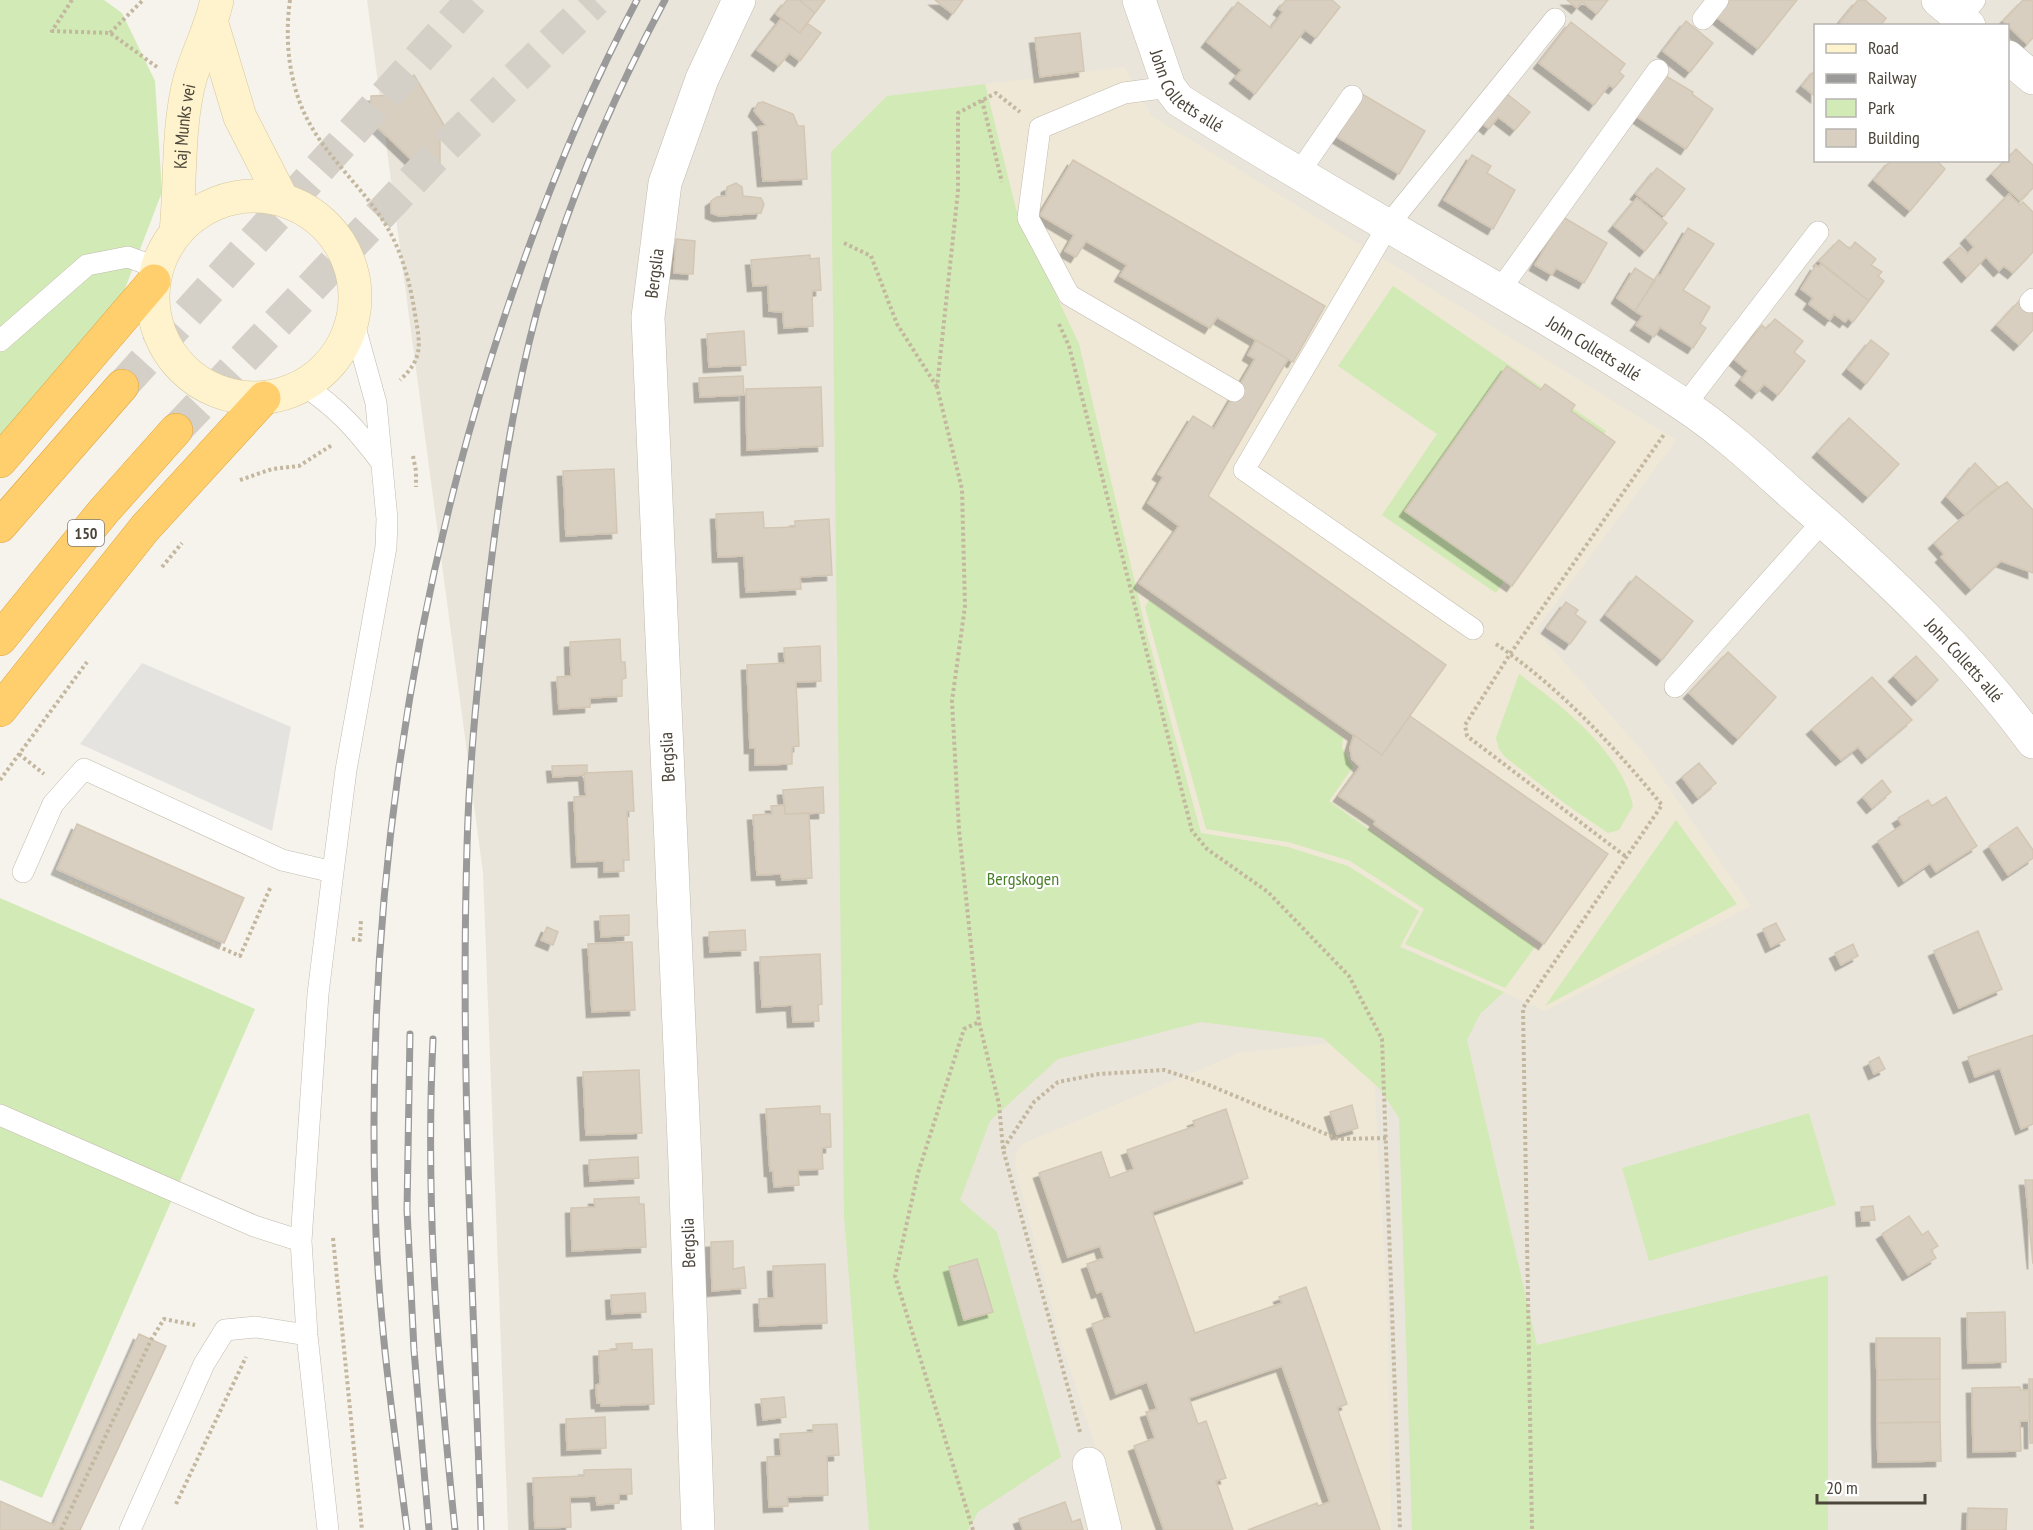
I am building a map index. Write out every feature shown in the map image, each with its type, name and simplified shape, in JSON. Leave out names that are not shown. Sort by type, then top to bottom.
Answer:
[{"type":"highway","points":[[0,461],[156,274]]},
{"type":"highway","points":[[0,526],[122,386]]},
{"type":"highway","points":[[0,710],[145,528],[264,398]]},
{"type":"highway","name":"150","points":[[0,639],[104,512],[176,430]]},
{"type":"main road","name":"Kaj Munks vei","points":[[214,12],[240,117],[282,199]]},
{"type":"main road","name":"Kaj Munks vei","points":[[176,232],[183,126],[190,80],[214,12]]},
{"type":"main road","name":"Kaj Munks vei","points":[[259,195],[282,199],[302,207],[319,219],[338,240],[350,265],[355,292],[352,320],[346,340],[335,358],[303,385],[264,398],[223,393],[204,385],[174,358],[159,331],[153,301],[156,274],[166,247],[176,232],[194,216],[213,204],[236,197],[259,195]]},
{"type":"street","name":"Bergslia","points":[[698,1530],[648,317],[665,183],[702,79],[739,0]]},
{"type":"street","name":"John Colletts allé","points":[[1149,6],[1169,87],[1179,100],[1298,174],[1389,224],[1685,405],[1823,521],[1922,614],[2033,742]]},
{"type":"street","points":[[2009,59],[2033,78]]},
{"type":"street","points":[[1089,1464],[1106,1530]]},
{"type":"lane","points":[[1703,19],[1718,0]]},
{"type":"lane","points":[[1473,629],[1244,470],[1389,224],[1555,19]]},
{"type":"lane","points":[[1499,291],[1658,70]]},
{"type":"lane","points":[[1169,87],[1124,93],[1040,128],[1028,218],[1069,295],[1234,391]]},
{"type":"lane","points":[[1298,174],[1352,96]]},
{"type":"lane","points":[[1685,405],[1818,232]]},
{"type":"lane","points":[[0,341],[87,266],[128,257],[156,274]]},
{"type":"lane","points":[[328,1530],[307,1335],[301,1241],[318,994],[346,770],[386,547],[387,519],[376,403],[352,320]]},
{"type":"lane","points":[[303,385],[326,400],[354,425],[382,464]]},
{"type":"lane","points":[[1675,687],[1823,521]]},
{"type":"lane","points":[[23,872],[53,804],[84,769],[282,860],[333,872]]},
{"type":"lane","points":[[0,1115],[254,1226],[301,1241]]},
{"type":"lane","points":[[130,1530],[204,1364],[225,1330],[256,1327],[307,1335]]},
{"type":"path","points":[[72,0],[52,31],[111,33],[165,73]]},
{"type":"path","points":[[111,33],[143,0]]},
{"type":"path","points":[[290,0],[289,67],[302,108],[323,147],[383,220],[402,259],[413,297],[420,346],[415,367],[395,386]]},
{"type":"path","points":[[937,387],[958,191],[958,113],[996,93],[1040,128]]},
{"type":"path","points":[[982,100],[1004,190]]},
{"type":"path","points":[[844,243],[871,256],[897,324],[937,387],[962,489],[965,606],[952,700],[959,831],[979,1022],[999,1104],[1004,1149],[1089,1464]]},
{"type":"path","points":[[1055,315],[1069,346],[1192,831],[1207,849],[1268,892],[1349,976],[1382,1039],[1400,1530]]},
{"type":"path","points":[[1625,856],[1467,736],[1465,725],[1510,654],[1685,405]]},
{"type":"path","points":[[234,485],[243,478],[272,469],[299,466],[337,441]]},
{"type":"path","points":[[412,453],[416,471],[416,491]]},
{"type":"path","points":[[156,574],[187,538]]},
{"type":"path","points":[[1510,654],[1553,687],[1610,742],[1662,805],[1523,1008],[1532,1530]]},
{"type":"path","points":[[0,780],[90,658]]},
{"type":"path","points":[[69,881],[240,957],[282,860]]},
{"type":"path","points":[[348,939],[360,940],[361,919]]},
{"type":"path","points":[[974,1530],[895,1276],[918,1173],[964,1029],[979,1022]]},
{"type":"path","points":[[1004,1149],[1034,1102],[1058,1082],[1099,1074],[1164,1071],[1204,1083],[1338,1139],[1386,1138]]},
{"type":"path","points":[[332,1227],[362,1530]]},
{"type":"path","points":[[62,1530],[164,1319],[225,1330]]},
{"type":"path","points":[[174,1509],[247,1355],[256,1327]]},
{"type":"shaded area","points":[[367,0],[2033,0],[2033,1530],[508,1530],[483,873]]},
{"type":"shaded area","points":[[1124,67],[1152,116],[1676,440],[1536,630],[1648,758],[1751,906],[1545,1011],[1400,946],[1288,847],[1201,833],[1146,630],[1079,345],[1016,209],[985,84]]},
{"type":"shaded area","points":[[142,663],[291,727],[272,831],[80,744]]},
{"type":"shaded area","points":[[1372,1039],[1388,1324],[1391,1530],[1123,1530],[1062,1345],[1015,1166],[1016,1153],[1022,1144],[1239,1053]]},
{"type":"green space","points":[[0,0],[104,0],[122,13],[155,81],[162,192],[118,307],[0,440]]},
{"type":"green space","name":"Bergskogen","points":[[985,84],[1016,209],[1079,344],[1146,630],[1201,833],[1288,847],[1348,866],[1419,911],[1400,947],[1504,992],[1480,1014],[1467,1040],[1537,1345],[1828,1275],[1828,1530],[1412,1530],[1399,1118],[1380,1089],[1323,1038],[1201,1022],[1058,1059],[990,1121],[960,1200],[997,1232],[1061,1457],[978,1512],[968,1530],[869,1530],[844,1215],[831,152],[887,96]]},
{"type":"green space","points":[[1393,286],[1606,431],[1496,593],[1382,515],[1437,434],[1338,366]]},
{"type":"green space","points":[[1149,600],[1343,738],[1342,748],[1353,767],[1329,801],[1535,947],[1505,988],[1405,944],[1424,909],[1350,861],[1288,842],[1206,829],[1145,607]]},
{"type":"green space","points":[[1519,674],[1588,731],[1616,767],[1627,786],[1633,806],[1619,830],[1608,833],[1564,803],[1505,757],[1499,749],[1496,738]]},
{"type":"green space","points":[[1676,820],[1737,904],[1545,1006]]},
{"type":"green space","points":[[0,898],[255,1009],[42,1498],[0,1480]]},
{"type":"green space","points":[[1809,1113],[1836,1205],[1649,1261],[1622,1168]]},
{"type":"building","points":[[787,0],[799,0],[815,13],[800,33],[776,14]]},
{"type":"building","points":[[799,0],[825,0],[815,13]]},
{"type":"building","points":[[935,0],[963,0],[953,14]]},
{"type":"building","points":[[1286,0],[1332,0],[1340,7],[1316,38],[1305,30],[1255,94],[1235,78],[1242,70],[1207,42],[1238,2],[1271,28],[1283,12],[1279,9]]},
{"type":"building","points":[[1567,0],[1608,0],[1597,14],[1582,2],[1577,8]]},
{"type":"building","points":[[1727,0],[1797,0],[1758,49],[1715,16]]},
{"type":"building","points":[[1858,0],[1865,0],[1886,18],[1882,24],[1842,24],[1840,22]]},
{"type":"building","points":[[2023,0],[2033,1],[2033,38],[2027,44],[2009,27],[2009,24],[2003,21]]},
{"type":"building","points":[[781,19],[800,33],[807,23],[821,33],[800,61],[789,53],[779,66],[757,50]]},
{"type":"building","points":[[1686,21],[1713,43],[1690,72],[1663,51]]},
{"type":"building","points":[[1571,22],[1625,64],[1619,72],[1624,76],[1614,88],[1609,85],[1594,105],[1539,63]]},
{"type":"building","points":[[1080,33],[1084,71],[1040,77],[1035,38]]},
{"type":"building","points":[[1814,71],[1814,95],[1802,86]]},
{"type":"building","points":[[414,75],[447,130],[440,138],[440,163],[416,164],[371,121],[371,96],[396,95]]},
{"type":"building","points":[[1664,75],[1693,92],[1692,94],[1713,109],[1686,149],[1636,116]]},
{"type":"building","points":[[1362,94],[1425,131],[1399,174],[1337,137]]},
{"type":"building","points":[[1507,94],[1530,112],[1515,130],[1498,117],[1489,129],[1483,124]]},
{"type":"building","points":[[763,102],[793,114],[798,126],[804,126],[807,179],[763,181],[758,127],[766,125],[754,111],[758,103]]},
{"type":"building","points":[[2016,149],[2033,165],[2033,188],[2020,201],[1992,174],[2004,162],[2009,162],[2009,156]]},
{"type":"building","points":[[1472,155],[1491,166],[1487,173],[1515,190],[1493,229],[1444,200]]},
{"type":"building","points":[[1073,160],[1325,306],[1293,362],[1217,317],[1210,328],[1120,276],[1127,265],[1086,241],[1076,257],[1065,251],[1074,235],[1040,215]]},
{"type":"building","points":[[1889,162],[1938,162],[1945,169],[1910,211],[1874,180]]},
{"type":"building","points":[[1657,168],[1685,189],[1664,216],[1636,194]]},
{"type":"building","points":[[736,183],[742,187],[743,196],[761,198],[764,204],[761,213],[719,216],[711,213],[711,201],[717,197],[726,196],[727,187]]},
{"type":"building","points":[[2009,194],[2020,205],[2023,202],[2033,212],[2033,252],[2013,273],[2004,266],[1999,271],[1986,257],[1967,277],[1949,257],[1960,247],[1967,254],[1974,247],[1966,238]]},
{"type":"building","points":[[1637,198],[1667,223],[1645,251],[1614,226]]},
{"type":"building","points":[[1563,217],[1607,243],[1584,283],[1556,268],[1552,275],[1535,265]]},
{"type":"building","points":[[1688,228],[1714,244],[1683,290],[1710,307],[1700,324],[1706,328],[1693,348],[1660,327],[1654,337],[1636,325],[1643,316],[1635,311],[1658,274],[1660,276]]},
{"type":"building","points":[[676,239],[695,241],[693,274],[674,273]]},
{"type":"building","points":[[1839,240],[1850,249],[1855,242],[1876,259],[1871,265],[1882,272],[1878,276],[1884,281],[1869,301],[1819,261]]},
{"type":"building","points":[[810,255],[810,259],[819,258],[821,290],[812,291],[813,326],[784,328],[783,312],[769,311],[768,285],[753,286],[751,260]]},
{"type":"building","points":[[1821,264],[1869,301],[1853,322],[1848,318],[1845,322],[1834,314],[1830,320],[1809,304],[1813,298],[1801,289],[1816,265],[1819,267]]},
{"type":"building","points":[[1635,268],[1655,281],[1635,311],[1617,298]]},
{"type":"building","points":[[2019,301],[2033,314],[2033,330],[2019,345],[1997,325]]},
{"type":"building","points":[[1775,319],[1803,341],[1794,352],[1805,361],[1778,395],[1764,384],[1757,393],[1741,380],[1748,371],[1734,359],[1762,325],[1766,329]]},
{"type":"building","points":[[744,331],[746,365],[709,367],[707,334]]},
{"type":"building","points":[[1256,340],[1288,359],[1208,496],[1446,665],[1382,755],[1139,583],[1179,526],[1148,503],[1163,477],[1158,474],[1193,416],[1214,429],[1255,359],[1248,355]]},
{"type":"building","points":[[1871,340],[1889,354],[1866,384],[1848,369]]},
{"type":"building","points":[[1507,366],[1541,390],[1545,384],[1575,405],[1571,411],[1615,442],[1512,586],[1405,511]]},
{"type":"building","points":[[743,376],[744,395],[700,397],[699,378]]},
{"type":"building","points":[[821,387],[823,446],[747,450],[746,389]]},
{"type":"building","points":[[1849,418],[1899,464],[1868,497],[1818,452]]},
{"type":"building","points":[[1975,463],[1999,488],[1965,515],[1947,497]]},
{"type":"building","points":[[614,469],[617,533],[566,536],[563,471]]},
{"type":"building","points":[[2007,482],[2033,510],[2033,573],[2001,561],[1971,589],[1941,557],[1944,554],[1934,543],[1990,493]]},
{"type":"building","points":[[763,512],[764,528],[795,527],[795,521],[829,519],[832,575],[800,577],[801,589],[746,592],[744,556],[718,557],[716,514]]},
{"type":"building","points":[[1636,576],[1693,621],[1662,660],[1606,615]]},
{"type":"building","points":[[1566,602],[1578,610],[1575,614],[1586,622],[1570,644],[1547,628]]},
{"type":"building","points":[[620,639],[621,662],[625,662],[626,678],[622,679],[622,696],[590,698],[590,707],[559,709],[557,677],[571,676],[570,642]]},
{"type":"building","points":[[820,646],[821,681],[796,682],[799,746],[792,747],[792,764],[755,765],[755,748],[750,748],[747,665],[785,663],[784,648]]},
{"type":"building","points":[[1728,652],[1776,697],[1738,739],[1689,693]]},
{"type":"building","points":[[1916,656],[1938,680],[1917,700],[1894,676]]},
{"type":"building","points":[[1872,677],[1912,720],[1867,758],[1858,747],[1841,760],[1812,729]]},
{"type":"building","points":[[1410,716],[1608,854],[1544,944],[1374,824],[1376,821],[1339,796],[1360,767],[1352,759],[1350,748],[1354,735],[1382,755]]},
{"type":"building","points":[[1699,763],[1716,783],[1698,798],[1682,777]]},
{"type":"building","points":[[587,765],[587,773],[584,775],[553,777],[552,766]]},
{"type":"building","points":[[632,771],[634,811],[627,811],[629,860],[623,860],[624,871],[604,872],[604,861],[577,862],[574,797],[586,796],[584,773]]},
{"type":"building","points":[[1882,780],[1891,792],[1872,808],[1863,797]]},
{"type":"building","points":[[823,787],[824,813],[785,814],[783,790]]},
{"type":"building","points":[[1946,797],[1977,846],[1936,872],[1930,863],[1904,881],[1878,841],[1902,825],[1898,818],[1928,800],[1932,806]]},
{"type":"building","points":[[785,805],[785,814],[809,813],[812,878],[782,880],[781,874],[757,875],[753,815],[772,814],[771,806]]},
{"type":"building","points":[[77,824],[244,898],[224,943],[57,869]]},
{"type":"building","points":[[2017,827],[2033,850],[2033,858],[2008,875],[1989,846]]},
{"type":"building","points":[[629,915],[629,935],[601,937],[600,916]]},
{"type":"building","points":[[1776,923],[1785,940],[1771,947],[1763,929]]},
{"type":"building","points":[[547,927],[558,932],[553,945],[541,940]]},
{"type":"building","points":[[745,930],[746,950],[710,952],[709,932]]},
{"type":"building","points":[[1978,931],[2002,989],[1959,1008],[1934,951]]},
{"type":"building","points":[[632,942],[635,1010],[592,1012],[588,944]]},
{"type":"building","points":[[1853,944],[1858,956],[1841,965],[1835,953]]},
{"type":"building","points":[[820,954],[822,1004],[818,1005],[819,1021],[793,1022],[792,1005],[762,1007],[760,957]]},
{"type":"building","points":[[2033,1035],[2033,1124],[2021,1129],[2000,1068],[1975,1077],[1968,1057]]},
{"type":"building","points":[[1879,1057],[1885,1069],[1874,1074],[1869,1062]]},
{"type":"building","points":[[639,1070],[642,1133],[586,1135],[583,1072]]},
{"type":"building","points":[[1352,1105],[1358,1128],[1337,1134],[1330,1112]]},
{"type":"building","points":[[820,1106],[820,1114],[830,1114],[831,1147],[822,1148],[823,1169],[798,1170],[799,1185],[774,1187],[773,1171],[770,1171],[766,1109]]},
{"type":"building","points":[[1226,1109],[1248,1178],[1152,1212],[1195,1333],[1282,1303],[1279,1297],[1306,1287],[1347,1404],[1337,1408],[1380,1530],[1248,1530],[1317,1503],[1318,1506],[1330,1502],[1282,1366],[1189,1398],[1198,1424],[1206,1421],[1226,1478],[1216,1481],[1233,1530],[1164,1530],[1134,1446],[1155,1438],[1146,1412],[1157,1409],[1147,1382],[1116,1394],[1092,1324],[1111,1317],[1102,1291],[1097,1293],[1087,1264],[1104,1258],[1100,1246],[1068,1257],[1039,1173],[1101,1152],[1110,1178],[1134,1169],[1127,1150],[1195,1126],[1193,1121]]},
{"type":"building","points":[[638,1157],[639,1178],[590,1181],[589,1160]]},
{"type":"building","points":[[2025,1180],[2033,1180],[2033,1264]]},
{"type":"building","points":[[639,1197],[639,1204],[644,1204],[646,1247],[572,1251],[571,1208],[595,1207],[594,1199]]},
{"type":"building","points":[[1873,1206],[1875,1220],[1862,1221],[1861,1207]]},
{"type":"building","points":[[1909,1216],[1922,1235],[1928,1231],[1938,1246],[1931,1250],[1936,1258],[1908,1275],[1882,1234]]},
{"type":"building","points":[[733,1241],[733,1269],[744,1267],[746,1288],[712,1291],[711,1242]]},
{"type":"building","points":[[977,1259],[993,1312],[964,1320],[949,1267]]},
{"type":"building","points":[[825,1264],[827,1323],[760,1326],[759,1299],[774,1298],[773,1266]]},
{"type":"building","points":[[645,1293],[646,1312],[612,1314],[611,1295]]},
{"type":"building","points":[[2005,1312],[2006,1362],[1968,1363],[1967,1313]]},
{"type":"building","points":[[139,1334],[166,1346],[80,1530],[0,1530],[0,1501],[54,1525]]},
{"type":"building","points":[[1876,1338],[1940,1338],[1940,1379],[1877,1380]]},
{"type":"building","points":[[632,1343],[632,1350],[652,1349],[654,1404],[601,1406],[601,1403],[597,1403],[596,1385],[600,1384],[599,1351],[617,1350],[616,1344]]},
{"type":"building","points":[[1940,1379],[1940,1422],[1877,1423],[1877,1380]]},
{"type":"building","points":[[2029,1379],[2033,1379],[2033,1443],[2030,1443]]},
{"type":"building","points":[[2020,1387],[2020,1390],[2030,1390],[2030,1421],[2020,1421],[2021,1451],[1973,1452],[1972,1388]]},
{"type":"building","points":[[784,1397],[786,1417],[763,1420],[761,1399]]},
{"type":"building","points":[[605,1417],[606,1448],[567,1450],[566,1419]]},
{"type":"building","points":[[1940,1422],[1941,1461],[1878,1462],[1877,1423]]},
{"type":"building","points":[[837,1424],[839,1455],[827,1456],[828,1495],[787,1497],[788,1506],[769,1507],[767,1457],[781,1456],[780,1434],[813,1432],[813,1425]]},
{"type":"building","points":[[631,1469],[632,1494],[619,1494],[619,1503],[597,1505],[596,1496],[570,1497],[571,1527],[535,1528],[533,1478],[584,1476],[584,1470]]},
{"type":"building","points":[[1065,1502],[1072,1522],[1080,1519],[1083,1530],[1023,1530],[1019,1519]]},
{"type":"building","points":[[1968,1508],[2007,1509],[2006,1530],[1967,1530]]},
{"type":"tunnel","points":[[122,386],[472,0]]},
{"type":"tunnel","points":[[176,430],[433,159],[595,0]]},
{"type":"railway","points":[[407,1530],[382,1324],[375,1200],[374,1093],[378,986],[386,880],[398,774],[415,669],[436,564],[461,461],[491,358],[538,221],[574,131],[637,0]]},
{"type":"railway","points":[[481,1530],[469,1189],[465,932],[472,753],[491,561],[513,417],[528,346],[549,270],[592,152],[665,0]]},
{"type":"railway","points":[[410,1034],[407,1210],[414,1350],[429,1530]]},
{"type":"railway","points":[[433,1039],[432,1224],[438,1346],[455,1530]]}]
